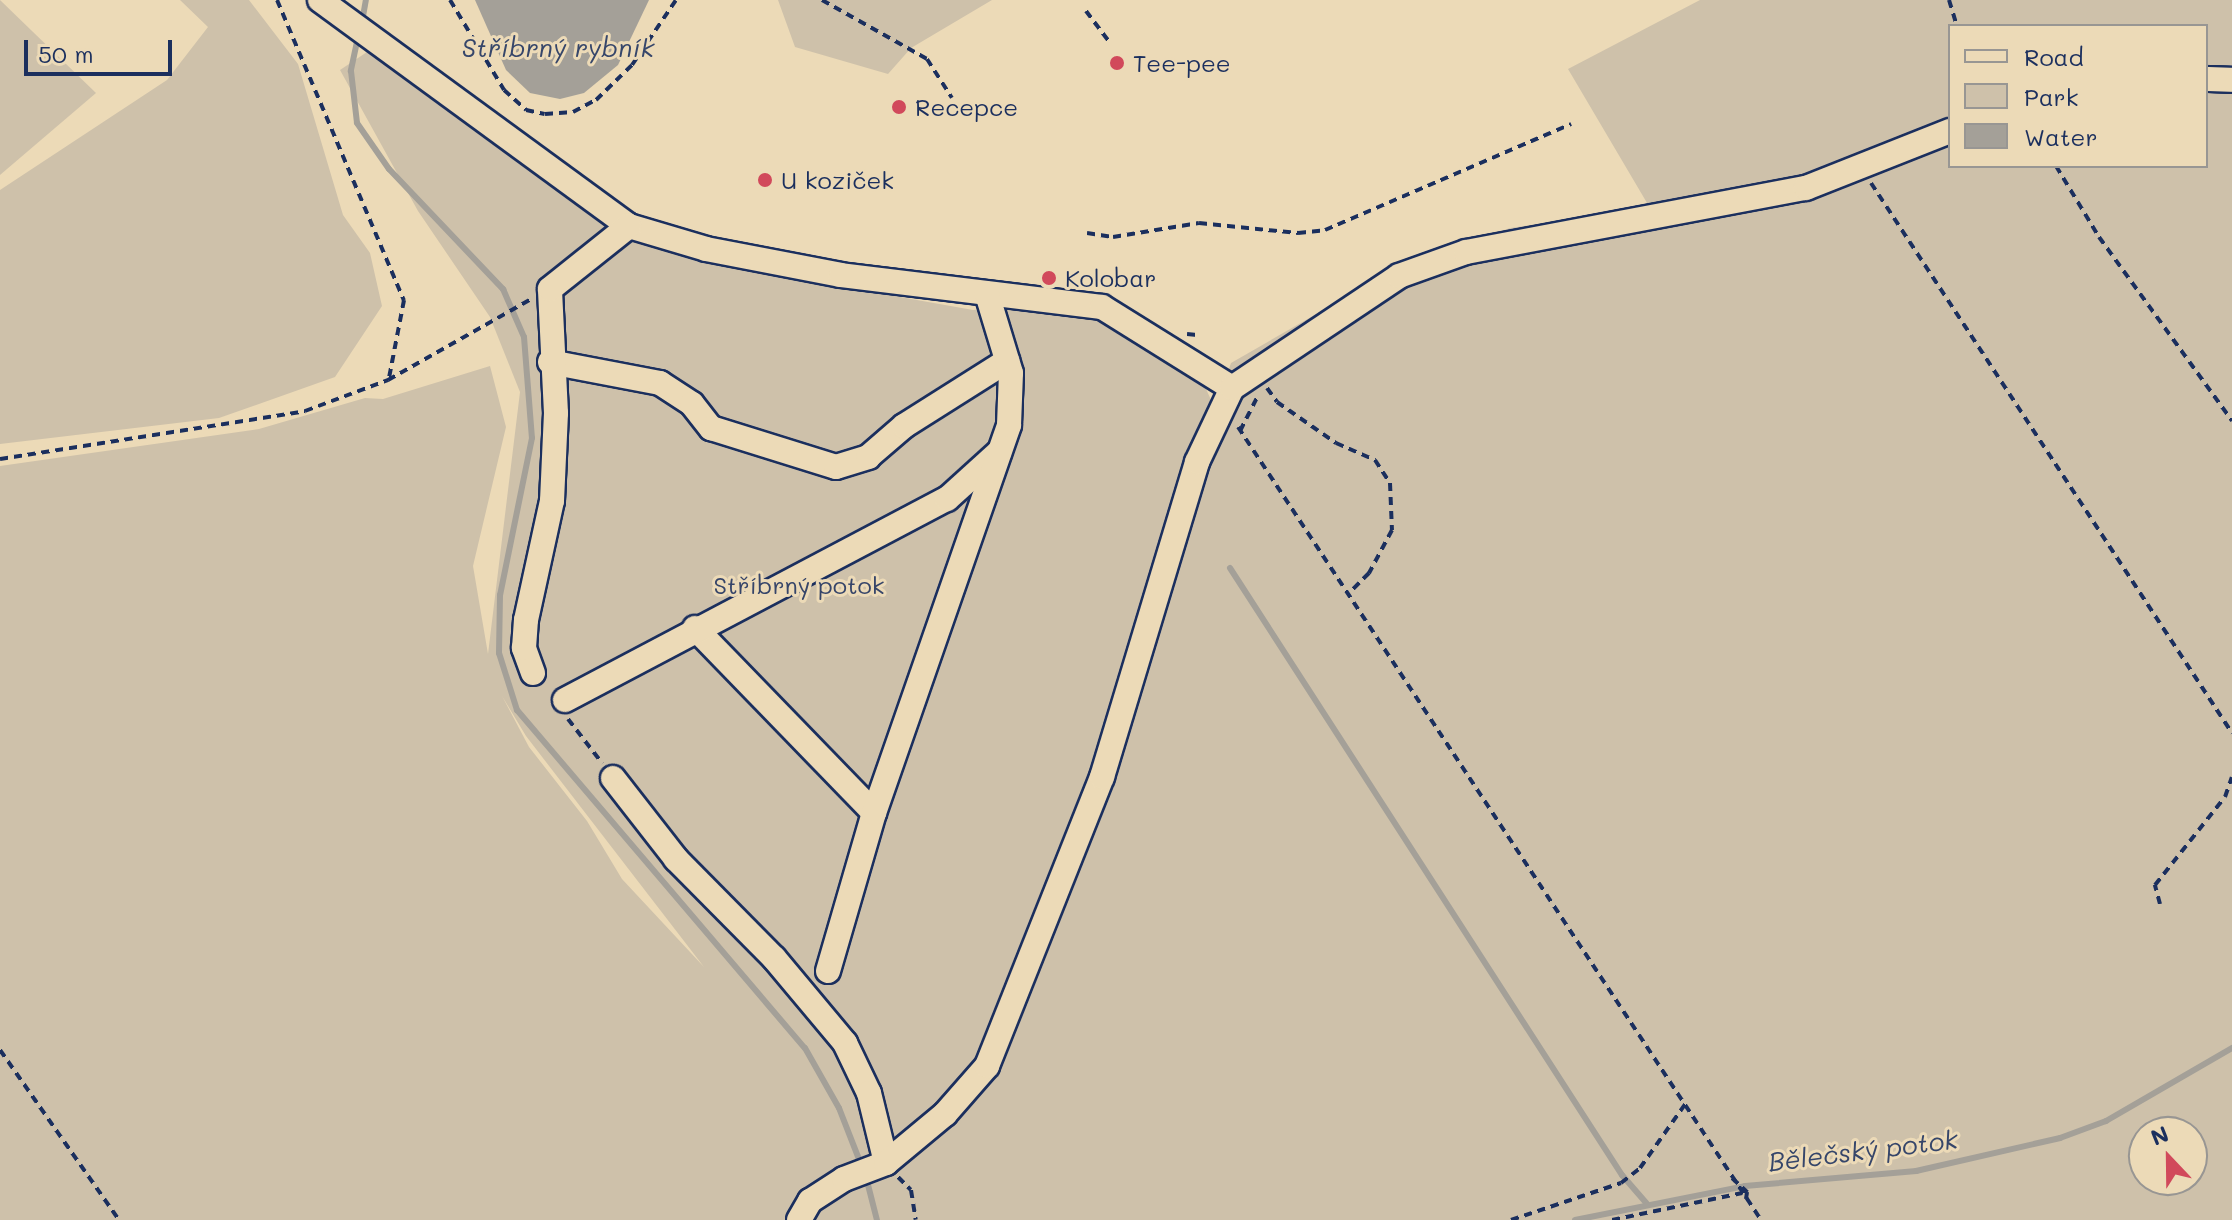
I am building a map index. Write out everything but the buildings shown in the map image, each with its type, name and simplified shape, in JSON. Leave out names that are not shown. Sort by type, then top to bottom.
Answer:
[{"type":"lane","points":[[320,0],[629,226],[706,249],[987,294],[1102,307],[1228,398]]},
{"type":"lane","points":[[2208,79],[2232,80]]},
{"type":"lane","points":[[799,1220],[810,1201],[844,1179],[886,1163],[945,1114],[987,1066],[1102,777],[1197,462],[1228,398],[1399,276],[1466,252],[1806,188],[1948,132]]},
{"type":"lane","points":[[533,673],[524,648],[552,501],[556,413],[550,362],[550,289],[629,226]]},
{"type":"lane","points":[[828,971],[863,865],[874,813],[1001,450],[1013,400],[1007,361],[987,294]]},
{"type":"lane","points":[[550,362],[660,383],[692,404],[711,428],[836,467],[868,457],[904,426],[1007,361]]},
{"type":"lane","points":[[565,707],[686,632],[947,499],[1001,450]]},
{"type":"lane","points":[[686,632],[874,813]]},
{"type":"lane","points":[[613,778],[676,859],[774,958],[845,1043],[869,1093],[886,1163]]},
{"type":"path","points":[[277,0],[404,300],[388,380]]},
{"type":"path","points":[[450,0],[504,90],[526,110],[545,114],[573,112],[596,100],[632,65],[676,0]]},
{"type":"path","points":[[822,0],[927,59],[952,98]]},
{"type":"path","points":[[1949,0],[1956,24]]},
{"type":"path","points":[[1086,11],[1111,44]]},
{"type":"path","points":[[1087,233],[1113,237],[1199,223],[1298,233],[1325,230],[1571,124]]},
{"type":"path","points":[[1863,167],[1897,229],[2232,733]]},
{"type":"path","points":[[2057,168],[2099,237],[2232,421]]},
{"type":"path","points":[[0,459],[305,411],[388,380],[527,302]]},
{"type":"path","points":[[1240,431],[1264,383],[1277,402],[1336,443],[1375,460],[1390,483],[1392,530],[1369,573],[1348,594]]},
{"type":"path","points":[[1228,398],[1240,431],[1761,1220]]},
{"type":"path","points":[[565,707],[613,778]]},
{"type":"path","points":[[2160,904],[2155,885],[2225,797],[2232,777]]},
{"type":"path","points":[[0,1050],[119,1220]]},
{"type":"path","points":[[1511,1220],[1621,1183],[1640,1168],[1686,1103]]},
{"type":"path","points":[[886,1163],[911,1190],[916,1220]]},
{"type":"path","points":[[1612,1220],[1743,1192]]},
{"type":"green space","points":[[0,0],[96,93],[0,175]]},
{"type":"green space","points":[[180,0],[249,0],[298,64],[343,215],[370,253],[382,306],[335,377],[219,418],[0,444],[0,190],[167,80],[208,27]]},
{"type":"green space","points":[[778,0],[992,0],[911,48],[888,74],[795,47]]},
{"type":"green space","points":[[1700,0],[2232,0],[2232,1220],[0,1220],[0,466],[259,429],[365,398],[383,399],[490,366],[506,427],[473,566],[488,654],[520,392],[490,317],[418,211],[340,70],[373,48],[604,222],[799,279],[973,310],[1045,303],[1109,322],[1203,382],[1215,409],[1231,363],[1400,266],[1510,228],[1650,208],[1568,69]],"holes":[[[502,696],[526,736],[704,967],[622,879],[587,821],[529,747]]]},
{"type":"water","name":"Stříbrný rybník","points":[[475,0],[649,0],[618,65],[584,93],[560,99],[530,93],[506,70]]},
{"type":"waterway","name":"Stříbrný potok","points":[[362,22],[366,0]]},
{"type":"waterway","name":"Stříbrný potok","points":[[358,37],[351,71],[357,123],[389,169],[503,289],[524,337],[532,438],[500,595],[499,653],[517,710],[805,1048],[839,1108],[862,1167]]},
{"type":"waterway","points":[[1230,568],[1622,1175],[1646,1203]]},
{"type":"waterway","name":"Bělečský potok","points":[[1575,1220],[1745,1186],[1916,1171],[2060,1138],[2106,1121],[2232,1048]]},
{"type":"waterway","name":"Stříbrný potok","points":[[866,1177],[877,1220]]},
{"type":"place","name":"Tee-pee","points":[[1117,63]]},
{"type":"place","name":"Recepce","points":[[899,107]]},
{"type":"place","name":"U koziček","points":[[765,180]]},
{"type":"place","name":"Kolobar","points":[[1049,278]]}]
